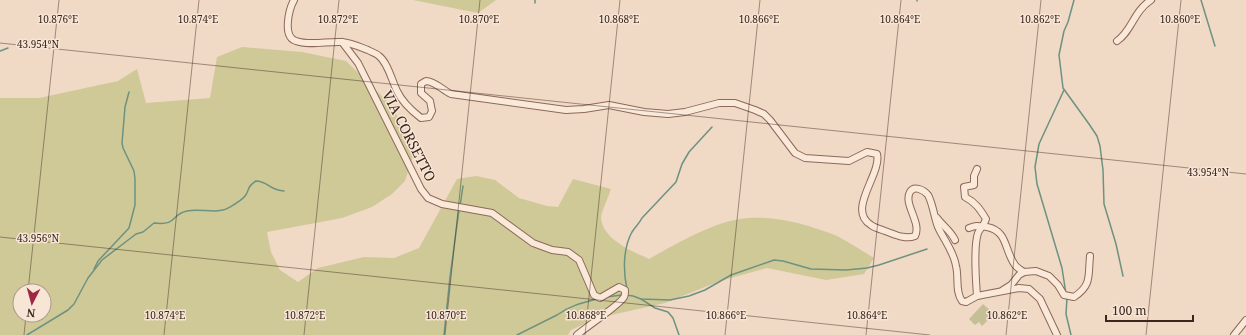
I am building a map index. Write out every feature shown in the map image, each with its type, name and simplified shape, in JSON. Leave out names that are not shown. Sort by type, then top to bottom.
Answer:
[{"type":"street","points":[[294,0],[290,10],[288,24],[290,37],[294,41],[342,42],[358,46],[379,56],[390,72],[397,93],[410,109],[421,118],[429,117],[432,111],[430,101],[421,93],[421,84],[426,81],[434,83],[451,94],[566,110],[584,110],[607,105],[652,113],[676,114],[719,103],[735,103],[764,114],[795,153],[805,158],[849,161],[867,152],[876,154],[878,162],[865,194],[862,209],[864,218],[872,227],[905,238],[915,236],[917,228],[908,197],[910,191],[915,188],[922,190],[928,195],[941,232],[956,262],[959,296],[961,300],[966,302],[977,296],[1025,288],[1033,291],[1040,299],[1057,335]]},
{"type":"street","points":[[1117,41],[1124,35],[1140,8],[1151,0]]},
{"type":"street","name":"VIA CORSETTO","points":[[342,42],[358,63],[421,189],[428,198],[442,204],[492,213],[533,243],[552,250],[568,252],[578,260],[594,295],[600,298],[619,287],[625,290],[625,294],[618,303],[577,335]]},
{"type":"street","points":[[976,169],[974,185],[964,187],[963,191],[965,197],[971,200],[980,209],[986,219],[984,227],[979,232],[976,249],[975,264],[977,296]]},
{"type":"street","points":[[934,214],[945,228],[950,231],[955,240]]},
{"type":"street","points":[[969,228],[978,225],[993,228],[1006,242],[1008,253],[1015,266],[1024,272]]},
{"type":"street","points":[[998,293],[1011,285],[1019,275],[1024,272],[1036,271],[1049,276],[1058,285],[1064,296],[1074,297],[1086,287],[1088,282],[1090,256]]},
{"type":"street","points":[[1234,335],[1246,320]]},
{"type":"shaded area","points":[[413,0],[496,0],[478,13]]},
{"type":"shaded area","points":[[242,47],[302,52],[346,61],[393,107],[414,153],[405,181],[392,194],[372,207],[342,218],[267,232],[271,252],[280,270],[298,282],[318,268],[364,257],[394,258],[419,248],[457,179],[476,176],[495,180],[519,198],[547,206],[558,207],[573,179],[611,189],[601,215],[603,226],[607,233],[619,244],[649,259],[684,240],[720,224],[749,218],[764,218],[794,222],[809,226],[837,236],[874,258],[864,274],[826,280],[767,268],[720,281],[665,303],[598,318],[571,330],[568,335],[0,335],[0,98],[39,98],[118,81],[137,69],[146,103],[210,98],[217,57]]},
{"type":"shaded area","points":[[983,304],[994,314],[982,326],[979,322],[975,325],[969,319]]},
{"type":"waterway","points":[[1074,0],[1064,31],[1059,55],[1063,88],[1097,136],[1100,146],[1103,170],[1104,204],[1116,244],[1123,276]]},
{"type":"waterway","points":[[1201,0],[1215,46]]},
{"type":"waterway","points":[[0,51],[8,48]]},
{"type":"waterway","points":[[1064,90],[1039,144],[1035,167],[1037,184],[1062,268],[1066,294]]},
{"type":"waterway","points":[[94,269],[98,261],[129,228],[135,205],[134,171],[122,143],[125,107],[129,92]]},
{"type":"waterway","points":[[627,289],[625,275],[625,252],[632,232],[642,218],[676,182],[682,164],[689,152],[712,127]]},
{"type":"waterway","points":[[27,335],[68,310],[74,304],[88,278],[102,260],[136,234],[143,232],[154,223],[167,223],[182,212],[192,210],[220,211],[225,209],[242,199],[249,187],[256,181],[260,181],[279,191],[284,191]]},
{"type":"waterway","points":[[460,206],[463,186]]},
{"type":"waterway","points":[[444,335],[459,210]]},
{"type":"waterway","points":[[626,295],[641,299],[670,300],[689,296],[705,290],[731,275],[774,260],[811,269],[846,270],[879,265],[927,249]]},
{"type":"waterway","points":[[606,297],[622,295]]},
{"type":"waterway","points":[[1067,298],[1066,314],[1071,335]]},
{"type":"waterway","points":[[517,335],[571,307],[597,299]]},
{"type":"waterway","points":[[641,299],[655,308],[668,312],[673,318],[679,335]]}]
